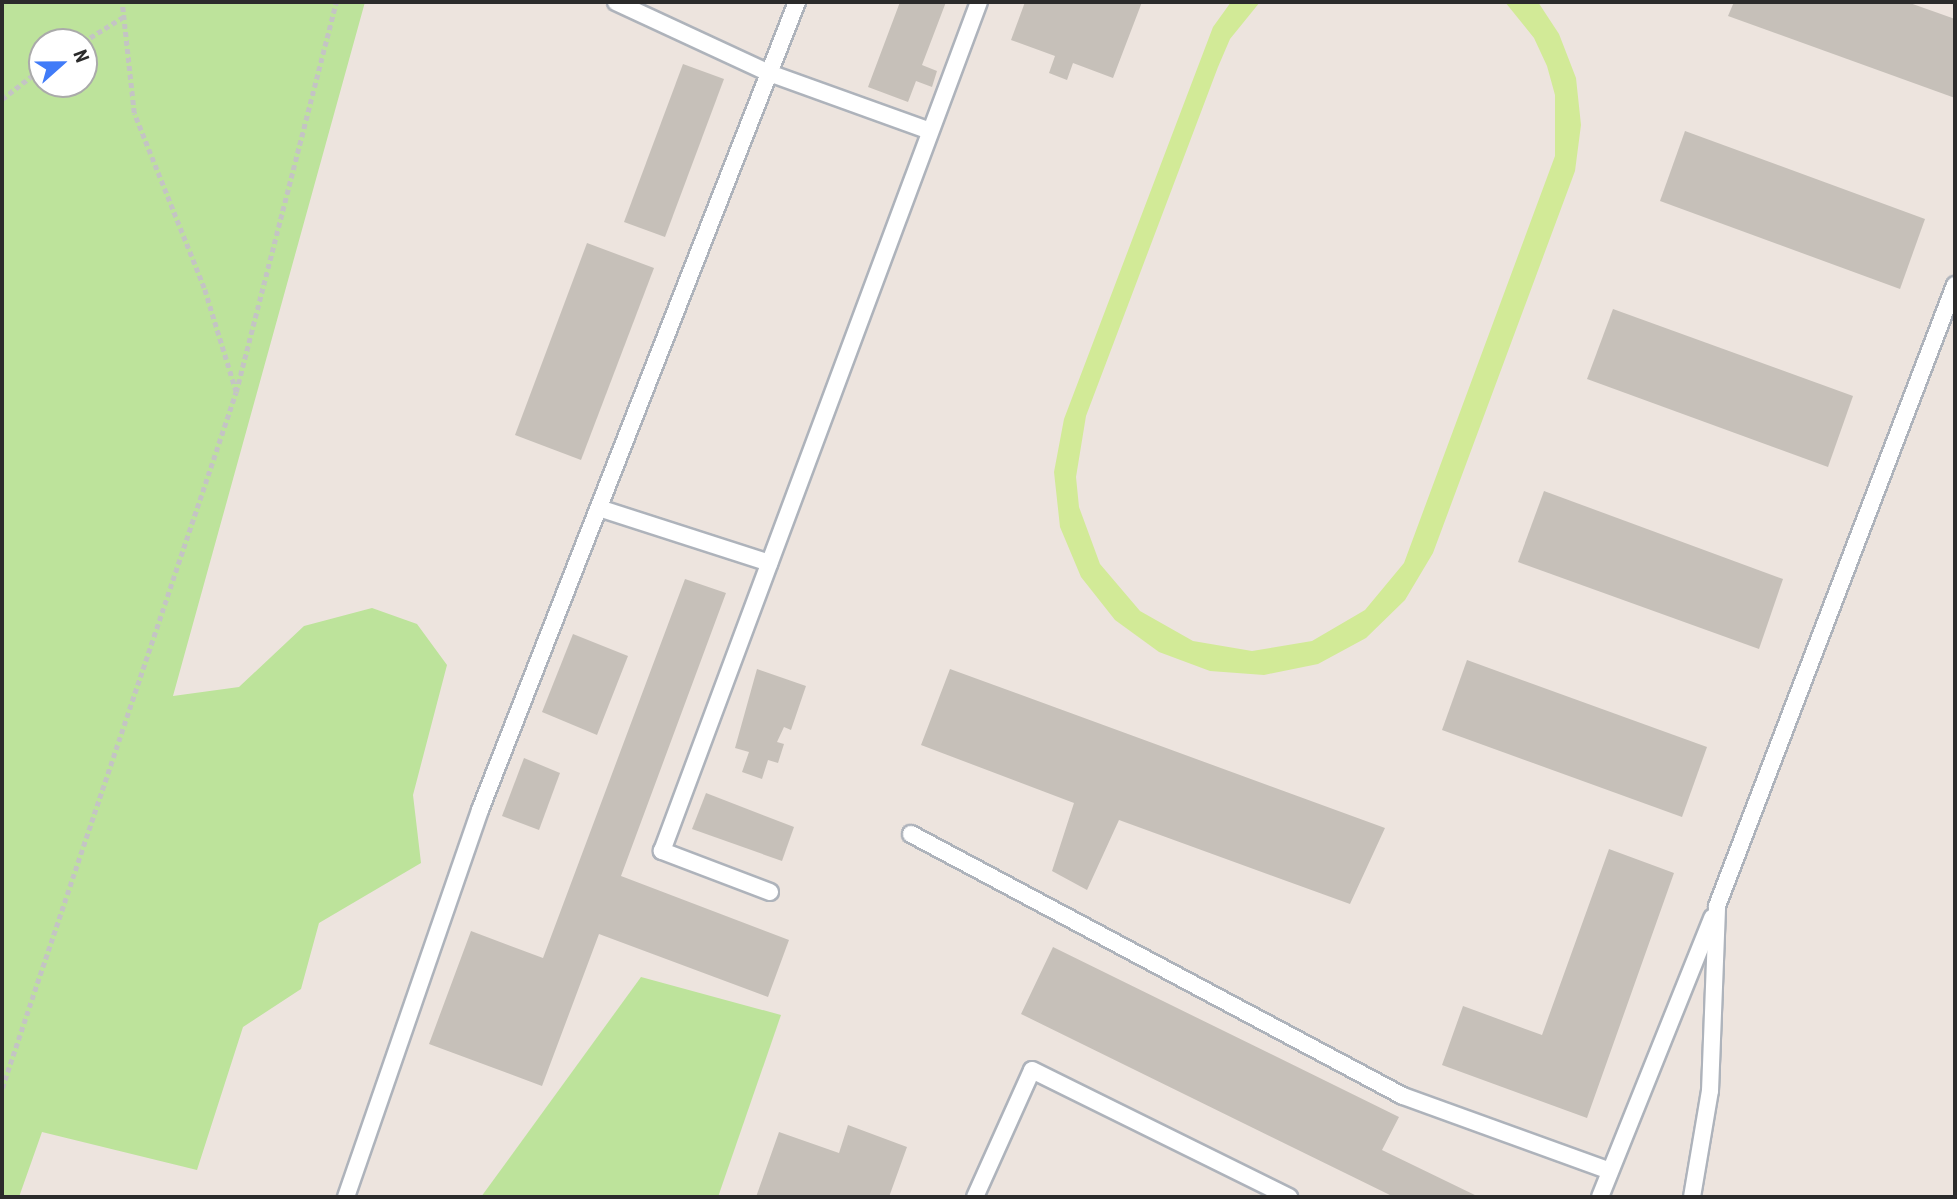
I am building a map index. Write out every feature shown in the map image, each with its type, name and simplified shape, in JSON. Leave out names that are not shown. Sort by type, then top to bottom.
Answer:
[{"type":"lane","points":[[616,2],[769,73],[930,131]]},
{"type":"lane","points":[[346,1197],[480,810],[797,2]]},
{"type":"lane","points":[[770,892],[662,851],[979,2]]},
{"type":"lane","points":[[1600,1197],[1717,906],[1955,285]]},
{"type":"lane","points":[[599,508],[769,563]]},
{"type":"lane","points":[[911,834],[1403,1096],[1610,1171]]},
{"type":"lane","points":[[1692,1197],[1710,1091],[1717,906]]},
{"type":"lane","points":[[975,1197],[1032,1070],[1289,1197]]},
{"type":"path","points":[[122,2],[134,113],[204,288],[236,392]]},
{"type":"path","points":[[2,1088],[236,392],[336,2]]},
{"type":"path","points":[[98,33],[123,17]]},
{"type":"path","points":[[2,99],[28,79]]},
{"type":"green space","points":[[2,2],[365,2],[173,696],[239,687],[304,626],[372,608],[417,624],[447,665],[413,795],[421,863],[319,923],[301,989],[243,1027],[197,1170],[42,1132],[19,1197],[2,1197]]},
{"type":"green space","points":[[1231,2],[1260,2],[1230,39],[1218,67],[1086,416],[1076,477],[1079,507],[1100,564],[1140,611],[1193,641],[1252,651],[1312,641],[1365,610],[1404,563],[1555,156],[1555,95],[1547,66],[1534,38],[1505,2],[1538,2],[1559,34],[1576,78],[1581,125],[1575,171],[1433,553],[1405,600],[1366,638],[1318,664],[1264,675],[1210,671],[1159,652],[1115,620],[1081,577],[1060,527],[1054,472],[1064,419],[1213,27]]},
{"type":"green space","points":[[641,977],[781,1015],[718,1197],[481,1197]]},
{"type":"building","points":[[900,2],[946,2],[922,65],[937,71],[932,87],[916,81],[908,102],[868,87]]},
{"type":"building","points":[[1025,2],[1142,2],[1113,78],[1073,63],[1067,80],[1049,73],[1055,56],[1011,40]]},
{"type":"building","points":[[1734,2],[1907,2],[1955,19],[1955,98],[1728,16]]},
{"type":"building","points":[[683,64],[724,79],[665,237],[624,222]]},
{"type":"building","points":[[1685,131],[1925,219],[1900,289],[1660,201]]},
{"type":"building","points":[[587,243],[654,268],[581,460],[515,435]]},
{"type":"building","points":[[1613,309],[1853,396],[1828,467],[1587,379]]},
{"type":"building","points":[[1544,491],[1783,579],[1759,649],[1518,562]]},
{"type":"building","points":[[685,579],[726,593],[621,876],[789,940],[768,997],[599,934],[542,1086],[429,1044],[471,931],[543,958]]},
{"type":"building","points":[[573,634],[628,656],[597,735],[542,712]]},
{"type":"building","points":[[1467,660],[1707,747],[1682,817],[1442,730]]},
{"type":"building","points":[[757,669],[806,686],[791,730],[784,727],[777,742],[784,744],[778,763],[768,760],[762,779],[742,772],[749,752],[735,748]]},
{"type":"building","points":[[950,669],[1385,828],[1350,904],[1119,820],[1087,890],[1052,871],[1074,803],[921,745]]},
{"type":"building","points":[[524,758],[560,773],[539,830],[502,816]]},
{"type":"building","points":[[706,793],[794,827],[782,861],[692,829]]},
{"type":"building","points":[[1609,849],[1674,873],[1587,1118],[1442,1065],[1463,1006],[1542,1035]]},
{"type":"building","points":[[1053,947],[1399,1117],[1382,1150],[1479,1197],[1394,1197],[1021,1014]]},
{"type":"building","points":[[848,1125],[907,1147],[889,1197],[756,1197],[779,1132],[839,1153]]}]
